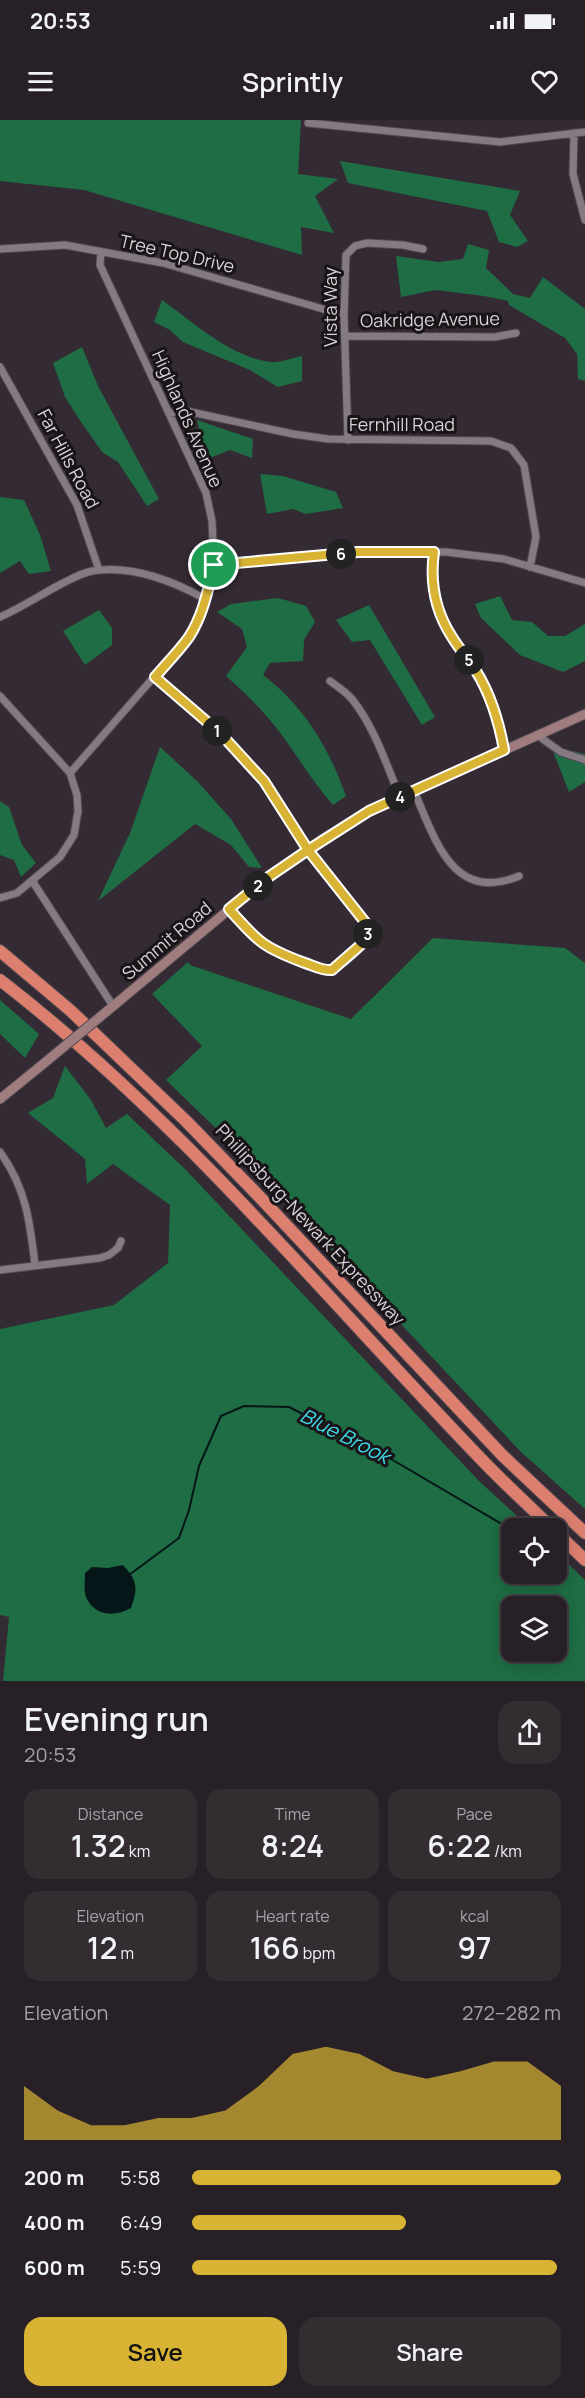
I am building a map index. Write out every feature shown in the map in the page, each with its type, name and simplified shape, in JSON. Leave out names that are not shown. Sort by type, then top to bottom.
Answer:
[{"type":"highway","name":"Phillipsburg-Newark Expressway","points":[[0,951],[71,1011],[186,1121],[254,1190],[503,1456],[585,1533]]},
{"type":"highway","name":"Phillipsburg-Newark Expressway","points":[[0,980],[34,1007],[174,1134],[482,1461],[542,1518]]},
{"type":"highway","points":[[567,1543],[585,1560]]},
{"type":"main road","name":"Summit Road","points":[[3,1097],[267,878],[359,816],[585,714]]},
{"type":"street","points":[[308,123],[335,123],[500,142],[585,132]]},
{"type":"street","points":[[574,133],[573,174],[585,220]]},
{"type":"street","name":"Vista Way","points":[[348,440],[344,315],[346,255],[355,246],[367,243],[403,245],[423,249]]},
{"type":"street","name":"Tree Top Drive","points":[[0,249],[64,245],[163,263],[344,315]]},
{"type":"street","name":"Highlands Avenue","points":[[70,773],[188,638],[206,599],[214,565],[212,520],[206,493],[100,265],[102,252]]},
{"type":"street","name":"Oakridge Avenue","points":[[345,336],[495,337],[516,333]]},
{"type":"street","name":"Far Hills Road","points":[[1,370],[77,505],[99,570]]},
{"type":"street","name":"Fernhill Road","points":[[169,414],[182,411],[293,434],[348,440],[491,441],[511,448],[521,458],[524,465],[535,527],[535,547],[530,567]]},
{"type":"street","points":[[214,565],[358,552],[434,552],[504,559],[585,583]]},
{"type":"street","points":[[434,552],[434,588],[439,612],[450,634],[477,672],[487,691],[495,711],[504,750]]},
{"type":"street","points":[[0,617],[65,582],[99,570],[124,571],[154,577],[183,587],[206,599]]},
{"type":"street","points":[[155,677],[220,733],[257,773],[308,850],[367,927],[368,933],[364,942],[337,968],[328,970],[269,949],[251,935],[229,909]]},
{"type":"street","points":[[330,681],[350,697],[375,735],[400,797]]},
{"type":"street","points":[[0,696],[70,773],[78,802],[74,835],[60,857],[33,882],[17,893],[0,898]]},
{"type":"street","points":[[537,735],[561,752],[585,760]]},
{"type":"street","points":[[414,791],[435,842],[463,876],[472,881],[487,883],[519,876]]},
{"type":"street","points":[[33,882],[110,1009]]},
{"type":"street","points":[[0,1152],[14,1172],[22,1191],[28,1212],[35,1265]]},
{"type":"street","points":[[0,1270],[104,1257],[114,1252],[121,1241]]},
{"type":"green space","points":[[0,120],[301,120],[298,174],[338,179],[315,196],[334,233],[301,227],[302,255],[84,190],[0,181]]},
{"type":"green space","points":[[340,161],[520,191],[510,215],[528,241],[517,247],[499,242],[487,211],[348,183]]},
{"type":"green space","points":[[468,244],[489,250],[486,268],[513,294],[530,298],[543,277],[585,309],[585,381],[578,379],[577,354],[565,338],[509,305],[508,301],[435,290],[401,297],[396,256],[439,262],[463,259]]},
{"type":"green space","points":[[162,300],[227,346],[255,359],[270,362],[302,356],[302,381],[278,387],[250,370],[183,342],[170,330],[154,322]]},
{"type":"green space","points":[[82,347],[98,386],[159,499],[147,506],[118,462],[102,452],[65,397],[53,363]]},
{"type":"green space","points":[[197,420],[253,439],[252,458],[230,450],[207,459]]},
{"type":"green space","points":[[260,474],[283,476],[336,492],[343,508],[306,514],[293,509],[267,514]]},
{"type":"green space","points":[[0,497],[24,500],[40,535],[51,571],[29,574],[20,561],[0,573]]},
{"type":"green space","points":[[500,596],[512,620],[532,622],[548,636],[565,636],[585,624],[585,661],[563,672],[520,655],[481,618],[475,604]]},
{"type":"green space","points":[[278,598],[306,606],[315,622],[304,640],[303,661],[270,663],[263,675],[278,687],[303,714],[332,761],[346,796],[333,805],[272,723],[254,702],[226,676],[247,647],[242,629],[217,612],[231,604]]},
{"type":"green space","points":[[369,605],[435,717],[422,725],[370,640],[352,642],[336,620]]},
{"type":"green space","points":[[99,610],[112,628],[112,645],[85,665],[63,631]]},
{"type":"green space","points":[[551,746],[585,754],[585,782],[569,792]]},
{"type":"green space","points":[[160,747],[197,781],[231,819],[262,868],[249,867],[231,845],[195,824],[98,901],[130,833]]},
{"type":"green space","points":[[0,801],[9,807],[22,845],[36,863],[21,877],[14,860],[0,855]]},
{"type":"green space","points":[[433,938],[565,948],[585,963],[585,1509],[521,1452],[229,1141],[166,1080],[202,1046],[152,994],[188,962],[190,965],[351,1019]]},
{"type":"green space","points":[[0,1000],[39,1034],[25,1058],[0,1034]]},
{"type":"green space","points":[[65,1066],[91,1100],[106,1128],[127,1114],[186,1170],[479,1481],[519,1518],[501,1518],[501,1584],[567,1584],[567,1563],[585,1580],[585,1681],[3,1681],[9,1617],[0,1615],[0,1329],[114,1305],[168,1263],[170,1205],[113,1164],[87,1184],[85,1159],[28,1113],[53,1098]]},
{"type":"shaded area","points":[[123,1565],[132,1576],[136,1590],[131,1608],[114,1614],[97,1610],[86,1598],[85,1573],[92,1567],[108,1568]]},
{"type":"waterway","name":"Blue Brook","points":[[129,1575],[179,1538],[189,1510],[199,1466],[221,1416],[244,1406],[289,1407],[391,1459],[501,1524]]},
{"type":"route","points":[[214,565],[197,623],[188,638],[155,677],[220,733],[244,758],[264,781],[308,850],[267,878],[229,909],[251,935],[269,949],[323,969],[332,970],[364,942],[367,938],[367,927],[308,850],[359,816],[504,750],[501,731],[487,691],[477,672],[450,634],[439,612],[434,588],[434,552],[388,550],[214,565]]}]
